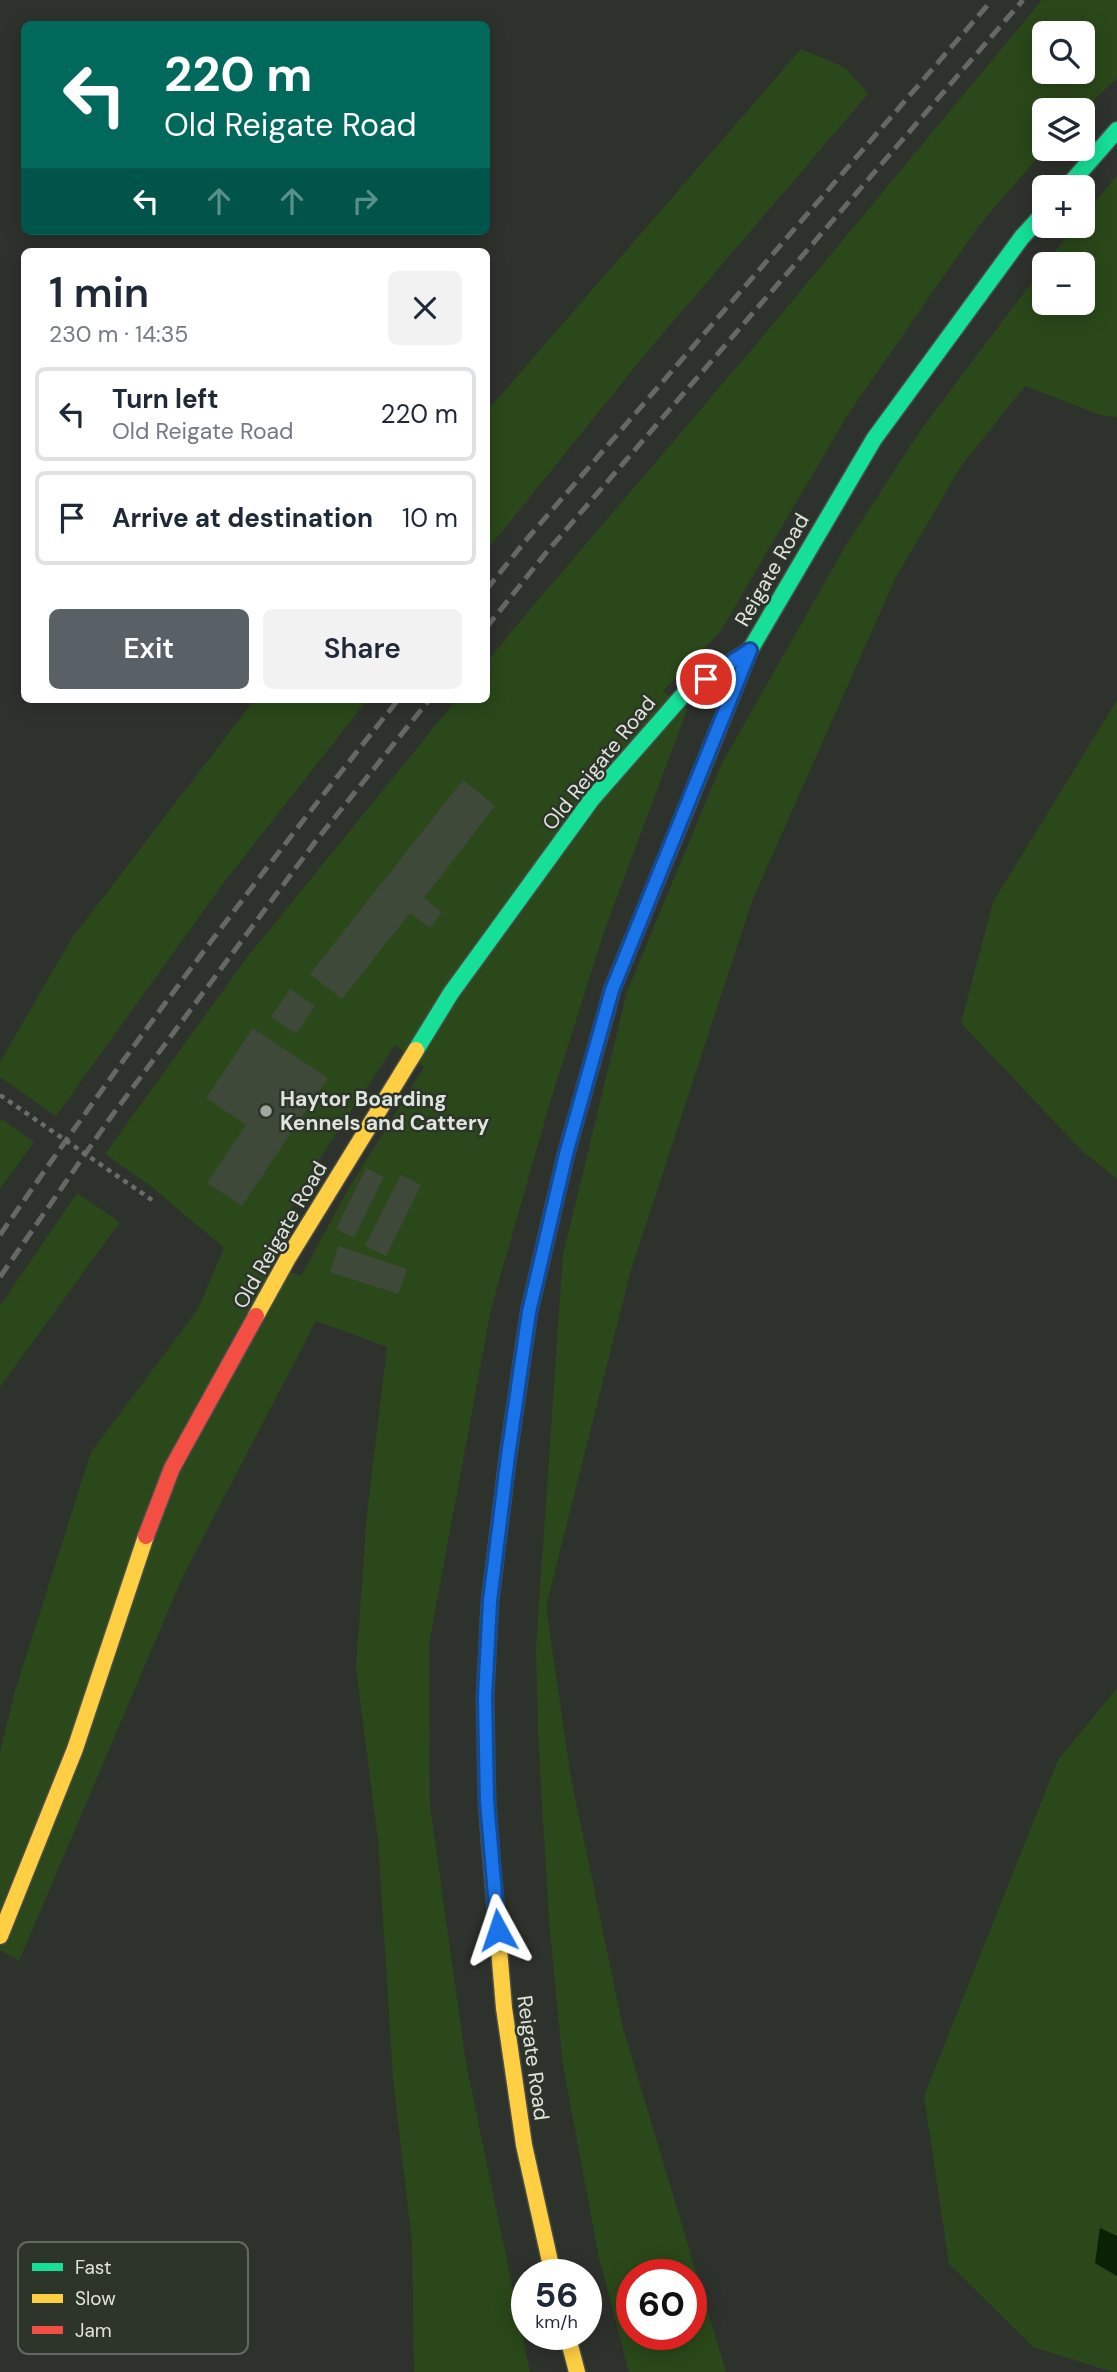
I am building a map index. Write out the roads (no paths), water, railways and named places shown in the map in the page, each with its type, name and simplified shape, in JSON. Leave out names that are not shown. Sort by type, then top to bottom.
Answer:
[{"type":"main road","points":[[1078,175],[1117,130]]},
{"type":"main road","name":"Reigate Road","points":[[549,2259],[524,2145],[504,2008],[487,1801],[485,1697],[496,1548],[529,1312],[566,1154],[612,990],[750,650],[874,439],[1032,226]]},
{"type":"main road","name":"Old Reigate Road","points":[[0,1936],[75,1749],[133,1571],[172,1468],[288,1258],[451,993],[592,799],[684,694],[750,650]]},
{"type":"main road","points":[[571,2350],[577,2372]]},
{"type":"railway","points":[[490,585],[992,0]]},
{"type":"railway","points":[[490,623],[545,554],[1023,0]]},
{"type":"railway","points":[[0,1235],[194,964],[396,703]]},
{"type":"railway","points":[[0,1277],[108,1121],[315,842],[427,703]]},
{"type":"place","name":"Haytor Boarding Kennels and Cattery","points":[[266,1111]]}]
